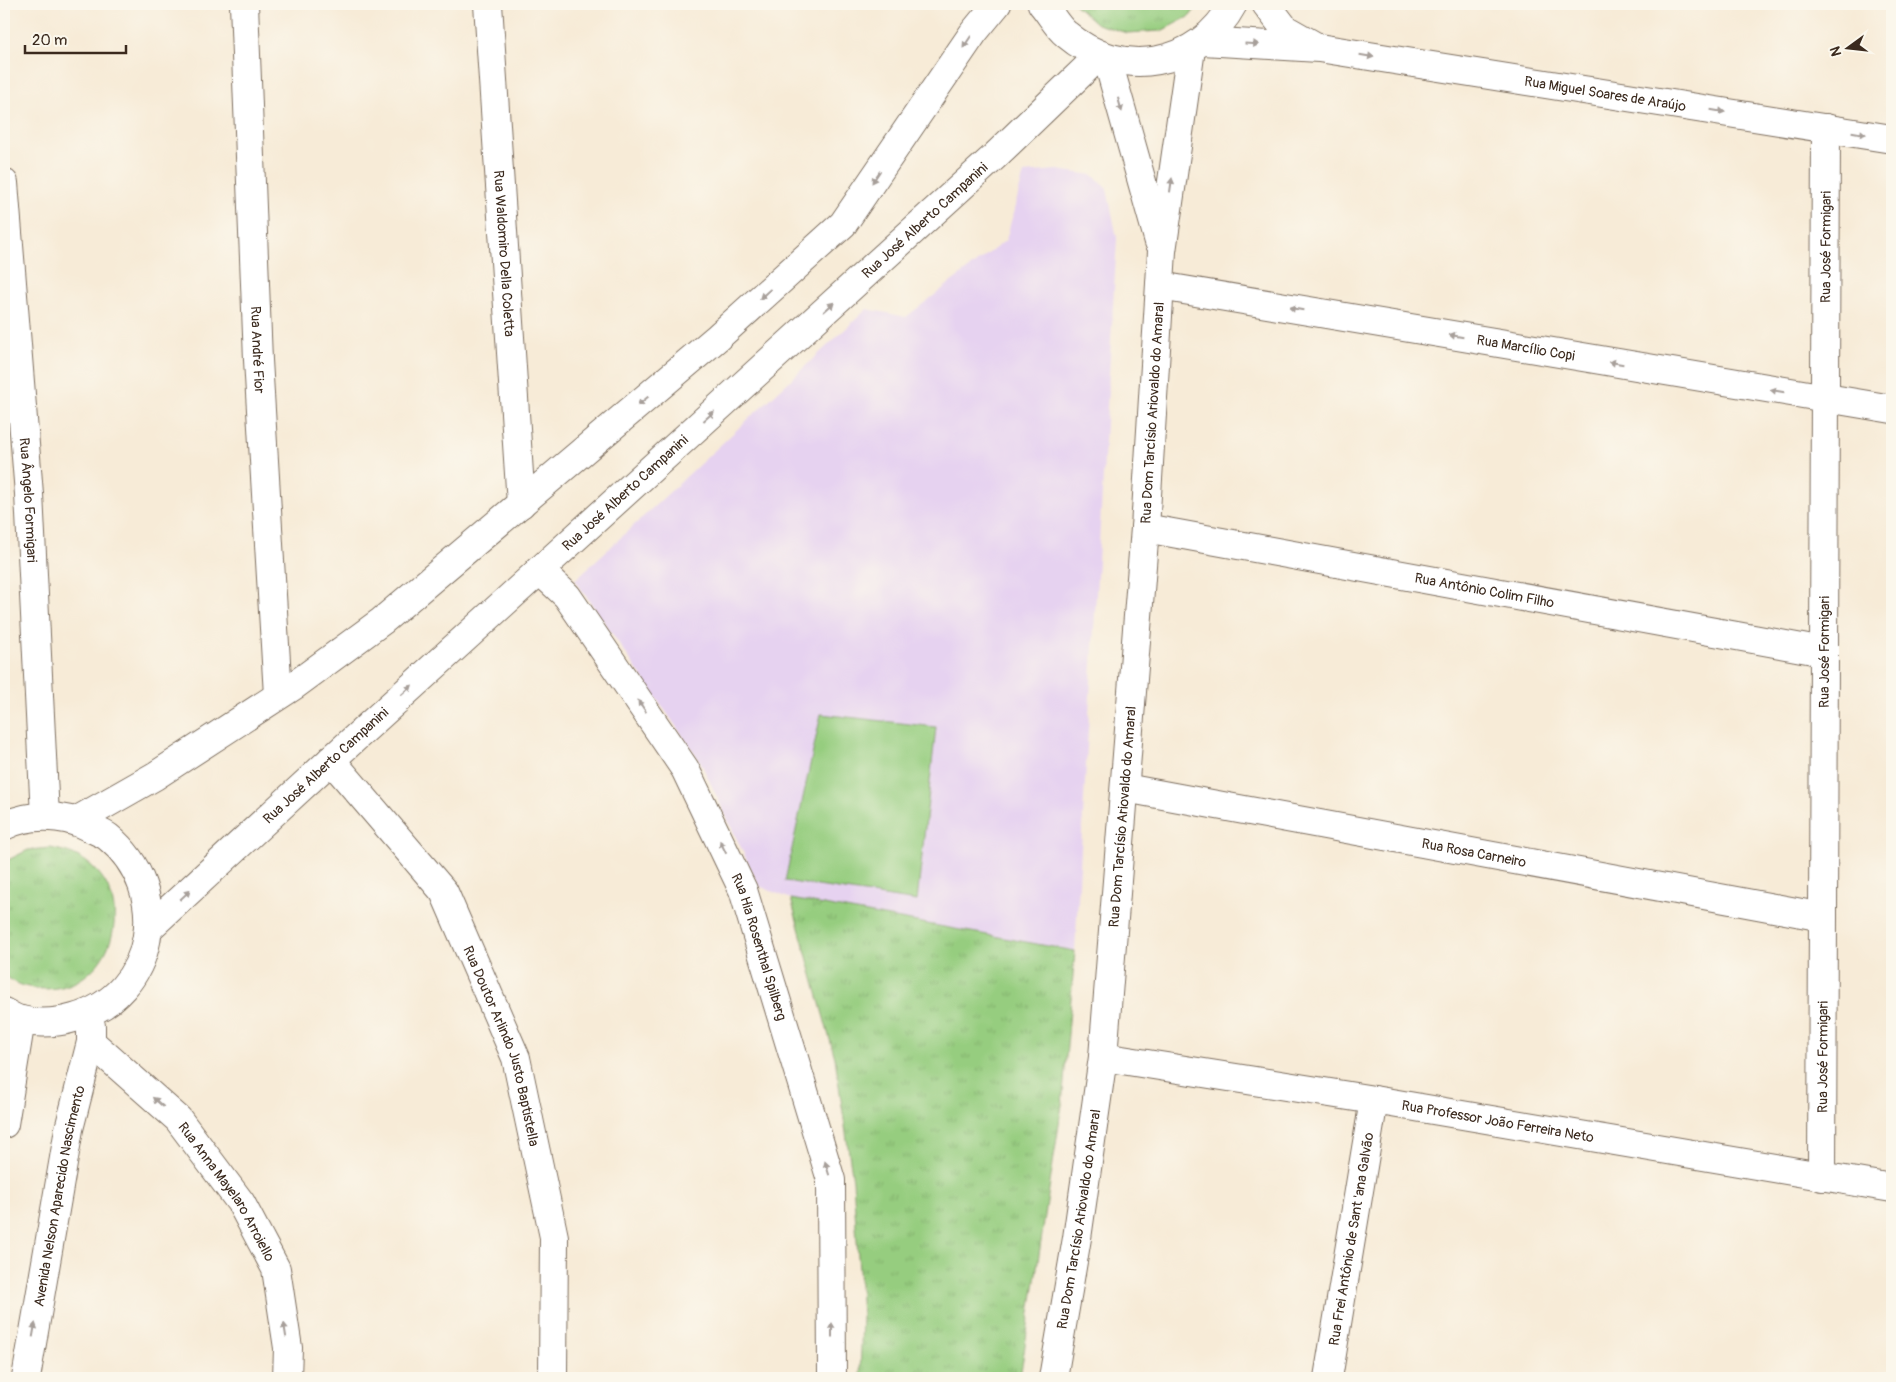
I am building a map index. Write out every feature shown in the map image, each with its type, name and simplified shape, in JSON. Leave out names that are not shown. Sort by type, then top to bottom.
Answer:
[{"type":"street","name":"Rua André Fior","points":[[244,4],[258,360],[278,695]]},
{"type":"street","name":"Rua Waldomiro Della Coletta","points":[[488,4],[521,504]]},
{"type":"street","points":[[76,821],[156,776],[295,685],[382,621],[718,337],[843,224],[974,32],[997,4]]},
{"type":"street","points":[[1042,4],[1065,34],[1103,57],[1136,63],[1164,59],[1197,45],[1225,19],[1233,4]]},
{"type":"street","name":"Rua Miguel Soares de Araújo","points":[[1266,4],[1285,28],[1319,48]]},
{"type":"street","name":"Rua Dom Tarcísio Ariovaldo do Amaral","points":[[1054,1378],[1077,1238],[1103,1058],[1145,528],[1162,251],[1197,45]]},
{"type":"street","name":"Rua Miguel Soares de Araújo","points":[[1197,45],[1319,48],[1892,139]]},
{"type":"street","name":"Rua Dom Tarcísio Ariovaldo do Amaral","points":[[1103,57],[1162,251]]},
{"type":"street","name":"Rua José Alberto Campanini","points":[[149,928],[1103,57]]},
{"type":"street","name":"Rua José Formigari","points":[[1822,1177],[1826,128]]},
{"type":"street","name":"Rua Ângelo Formigari","points":[[4,183],[28,494],[45,816]]},
{"type":"street","name":"Rua Marcílio Copi","points":[[1160,286],[1892,409]]},
{"type":"street","name":"Rua Antônio Colim Filho","points":[[1145,528],[1824,652]]},
{"type":"street","name":"Rua Hia Rosenthal Spilberg","points":[[539,570],[567,596],[685,769],[744,890],[831,1180],[832,1378]]},
{"type":"street","name":"Rua Doutor Arlindo Justo Baptistella","points":[[331,760],[444,892],[516,1058],[554,1236],[553,1378]]},
{"type":"street","name":"Rua Rosa Carneiro","points":[[1125,788],[1823,917]]},
{"type":"street","points":[[4,826],[13,822],[45,816],[76,821],[108,837],[132,862],[146,894],[149,928],[140,963],[120,993],[91,1013],[57,1023],[12,1016],[4,1124]]},
{"type":"street","name":"Avenida Nelson Aparecido Nascimento","points":[[26,1378],[69,1129],[91,1042],[91,1013]]},
{"type":"street","name":"Rua Anna Mayelaro Arroiello","points":[[91,1042],[178,1119],[241,1203],[276,1269],[288,1348],[287,1378]]},
{"type":"street","name":"Rua Professor João Ferreira Neto","points":[[1103,1058],[1374,1100],[1892,1188]]},
{"type":"street","name":"Rua Frei Antônio de Sant 'ana Galvão","points":[[1328,1378],[1374,1100]]},
{"type":"shaded area","points":[[1057,170],[1093,175],[1107,189],[1117,238],[1075,951],[791,899],[759,886],[700,761],[575,580],[867,309],[906,317],[1006,240],[1024,173]]},
{"type":"green space","points":[[1074,4],[1199,4],[1190,16],[1161,31],[1127,33],[1097,24]]},
{"type":"green space","points":[[821,714],[936,727],[917,901],[785,881]]},
{"type":"green space","points":[[51,848],[73,854],[97,871],[110,893],[114,918],[110,942],[98,964],[79,980],[54,988],[24,986],[4,976],[4,862],[28,850]]},
{"type":"green space","points":[[791,899],[1075,951],[1062,1105],[1020,1378],[860,1378],[862,1316],[853,1181],[835,1058]]}]
